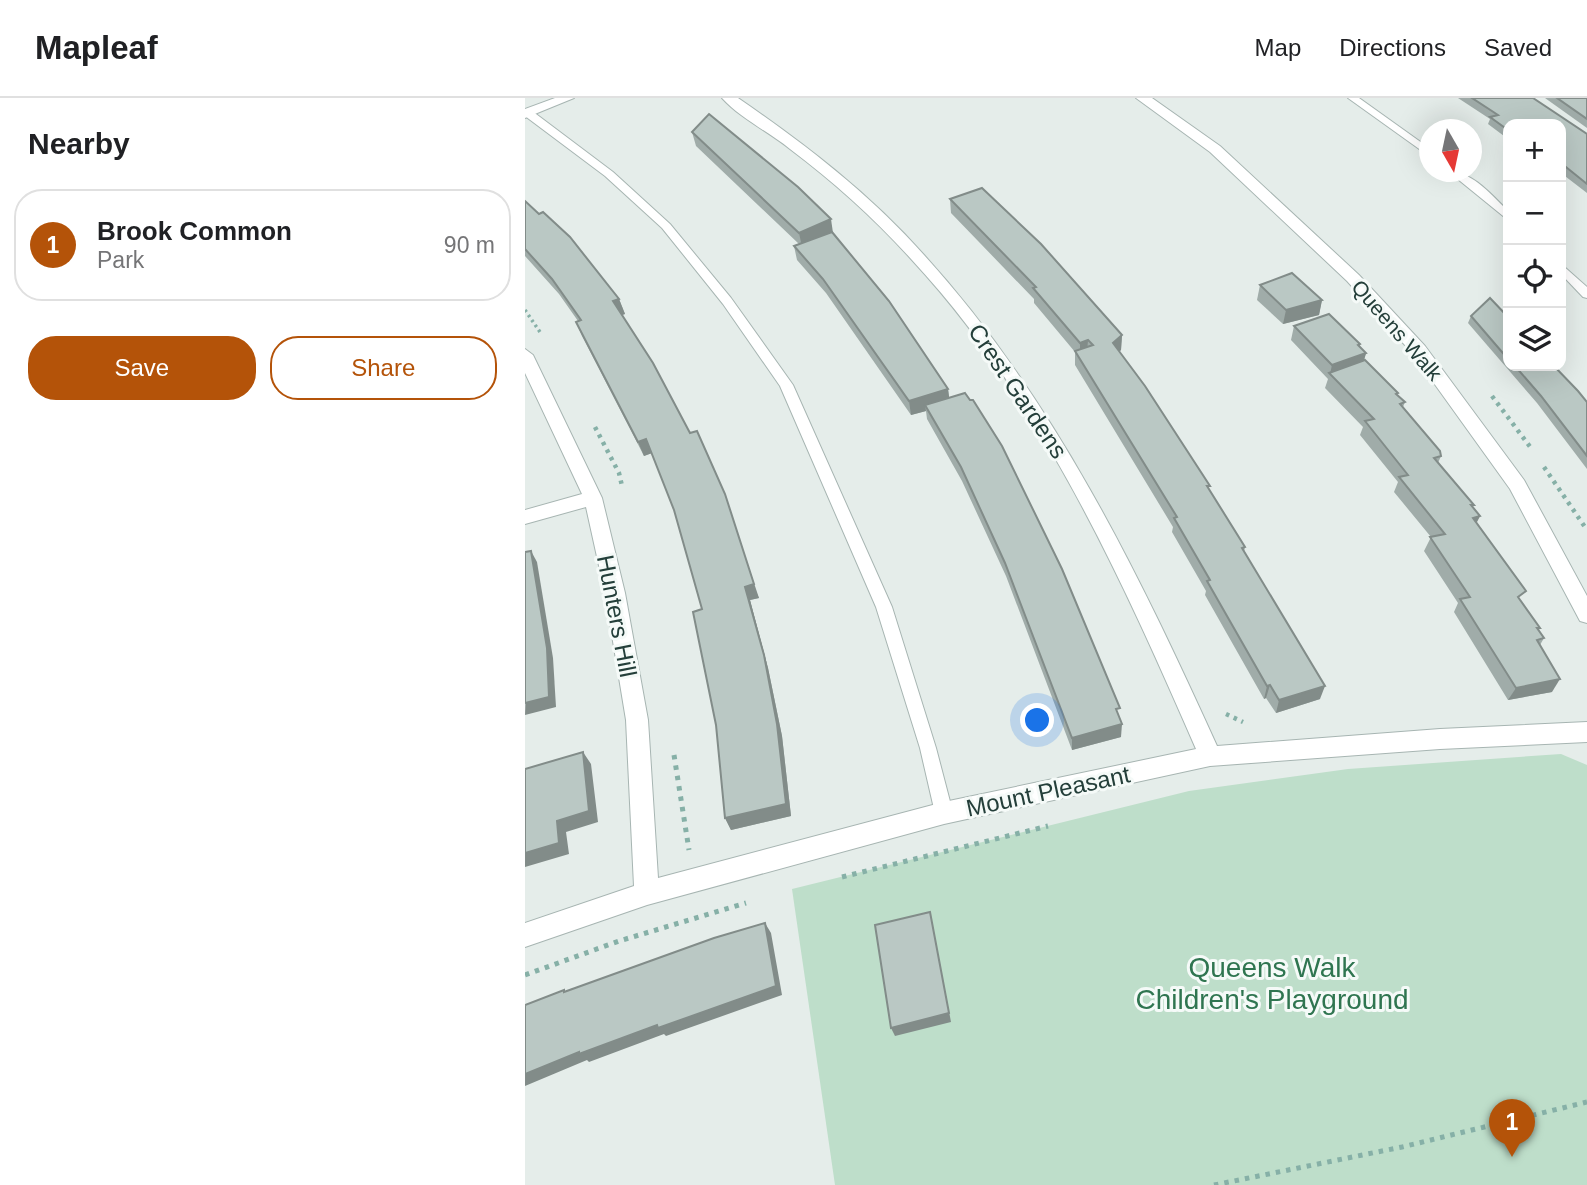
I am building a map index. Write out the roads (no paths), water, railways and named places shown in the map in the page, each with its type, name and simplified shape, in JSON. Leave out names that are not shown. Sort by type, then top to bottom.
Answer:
[{"type":"street","points":[[527,113],[567,98]]},
{"type":"street","name":"Crest Gardens","points":[[729,98],[812,159],[860,199],[952,297],[999,358],[1086,494],[1147,612],[1210,756]]},
{"type":"street","name":"Queens Walk","points":[[1143,98],[1215,149],[1353,278],[1419,350],[1517,485],[1587,615]]},
{"type":"street","name":"Hunters Hill","points":[[525,355],[593,498],[615,593],[637,720],[647,893]]},
{"type":"street","points":[[525,517],[593,498]]},
{"type":"street","name":"Mount Pleasant","points":[[525,935],[647,893],[944,813],[1210,756],[1440,739],[1587,732]]},
{"type":"lane","points":[[1353,98],[1419,145]]},
{"type":"lane","points":[[527,113],[609,174],[666,226],[727,300],[786,385],[884,607],[928,748],[944,813]]},
{"type":"lane","points":[[1467,182],[1503,212]]},
{"type":"lane","points":[[1566,273],[1587,294]]},
{"type":"place","name":"Brook Common","points":[[1512,1157]]},
{"type":"park label","name":"Queens Walk Children's Playground","points":[[1272,983]]}]
